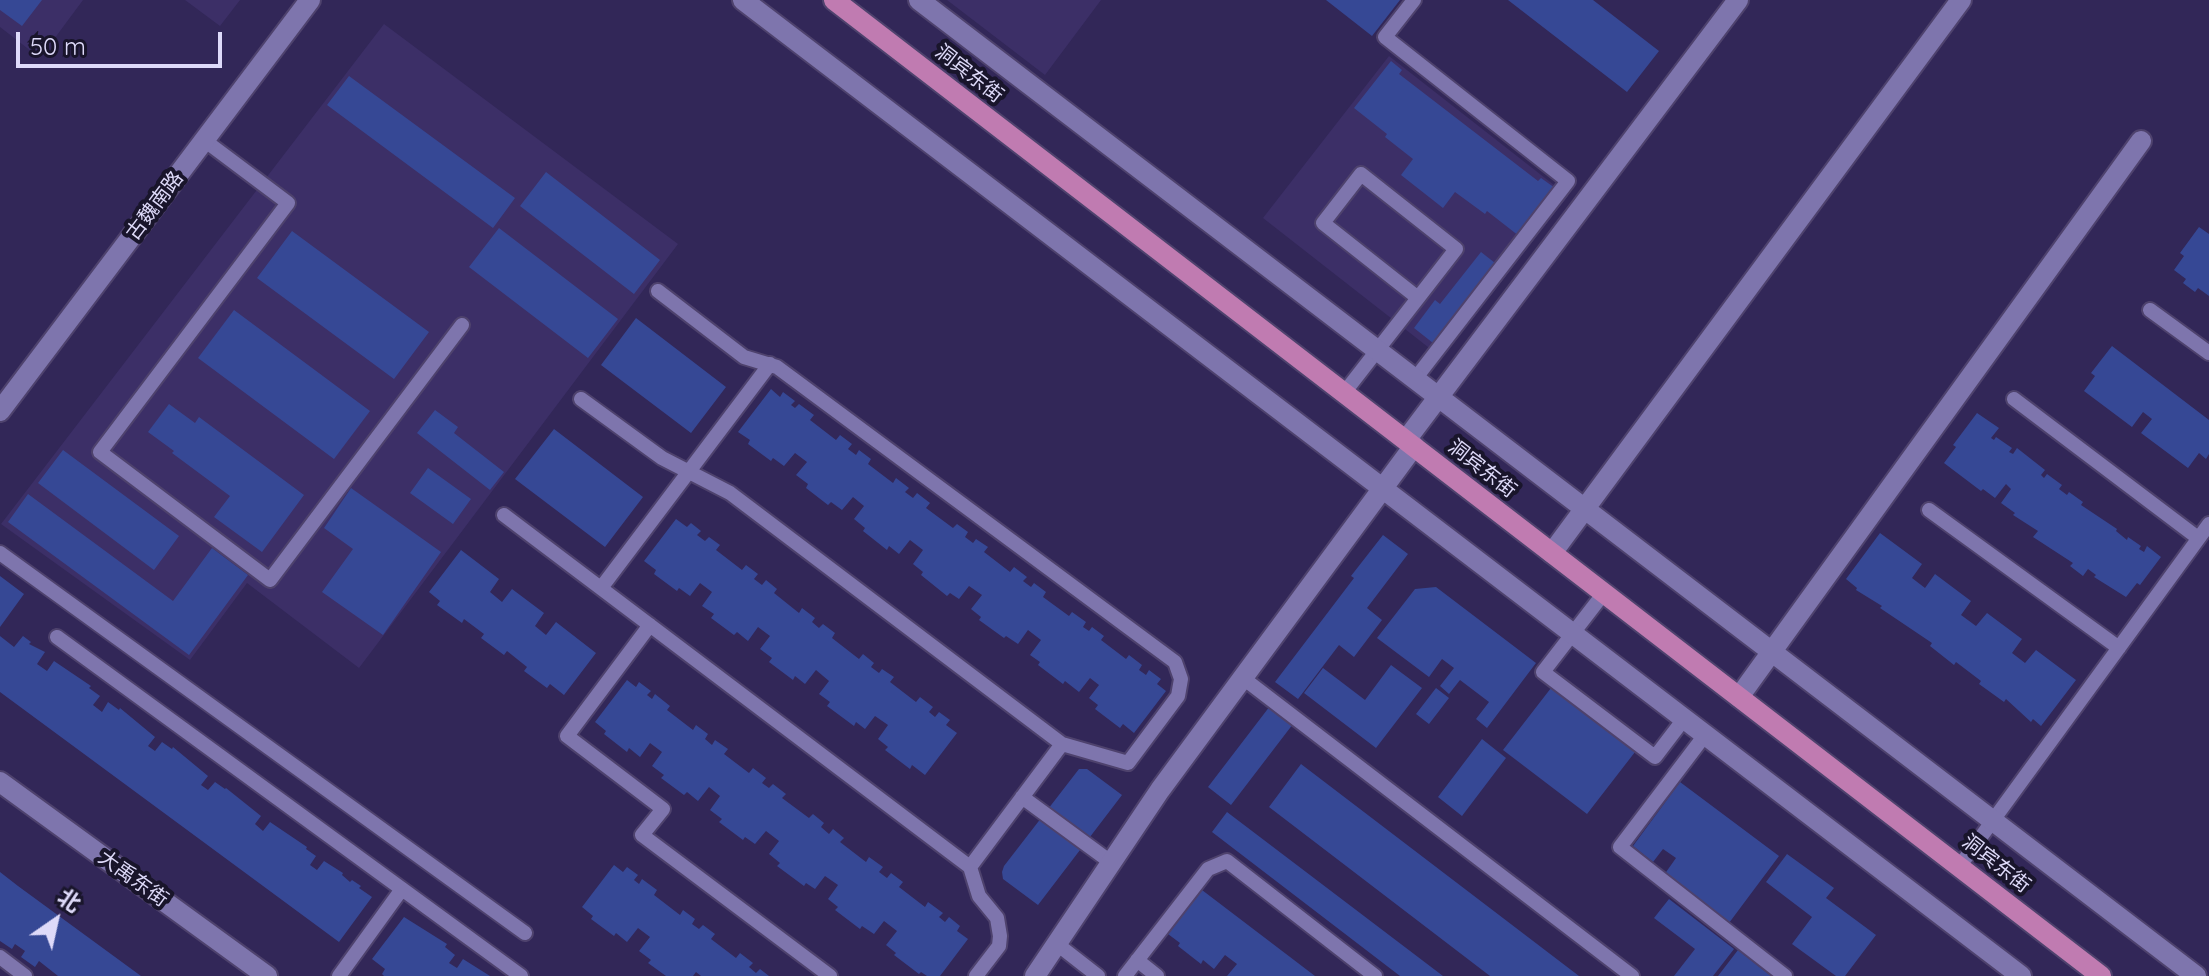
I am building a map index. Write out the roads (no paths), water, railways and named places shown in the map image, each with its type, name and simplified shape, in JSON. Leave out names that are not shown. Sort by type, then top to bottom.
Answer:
[{"type":"main road","name":"洞宾东街","points":[[834,0],[2101,976]]},
{"type":"street","name":"古魏南路","points":[[0,411],[310,0]]},
{"type":"street","points":[[743,0],[2021,976]]},
{"type":"street","points":[[919,0],[2196,976]]},
{"type":"street","points":[[1035,976],[1160,790],[1383,489],[1438,397],[1738,0]]},
{"type":"street","points":[[1552,553],[1961,0]]},
{"type":"street","points":[[1739,697],[2141,141]]},
{"type":"street","name":"大禹东街","points":[[0,782],[267,976]]},
{"type":"lane","points":[[1414,0],[1385,37],[1568,181],[1415,379]]},
{"type":"lane","points":[[204,140],[288,203],[100,452],[270,580],[462,325]]},
{"type":"lane","points":[[1344,393],[1377,350],[1418,298],[1456,249],[1361,174],[1323,223],[1418,298]]},
{"type":"lane","points":[[581,399],[662,458],[730,493],[1062,744],[1128,763],[1178,696],[1181,679],[1175,662],[777,367],[744,357],[658,291]]},
{"type":"lane","points":[[2150,310],[2209,353]]},
{"type":"lane","points":[[601,588],[770,364]]},
{"type":"lane","points":[[2014,399],[2198,538]]},
{"type":"lane","points":[[1929,510],[2119,648]]},
{"type":"lane","points":[[504,515],[970,867],[979,896],[997,918],[1000,936],[999,946],[976,976]]},
{"type":"lane","points":[[1959,867],[2209,524]]},
{"type":"lane","points":[[0,553],[525,933]]},
{"type":"lane","points":[[1604,593],[1543,672],[1655,757],[1684,719]]},
{"type":"lane","points":[[650,625],[567,736],[663,809],[642,835],[830,976]]},
{"type":"lane","points":[[57,637],[521,976]]},
{"type":"lane","points":[[1243,678],[1632,976]]},
{"type":"lane","points":[[1705,735],[1620,847],[1785,976]]},
{"type":"lane","points":[[970,867],[1062,744]]},
{"type":"lane","points":[[1022,797],[1112,863]]},
{"type":"lane","points":[[1125,976],[1208,869],[1227,861],[1375,976]]},
{"type":"lane","points":[[339,976],[402,889]]},
{"type":"lane","points":[[1057,944],[1098,976]]},
{"type":"lane","points":[[0,957],[25,976]]},
{"type":"lane","points":[[1137,960],[1157,976]]}]
